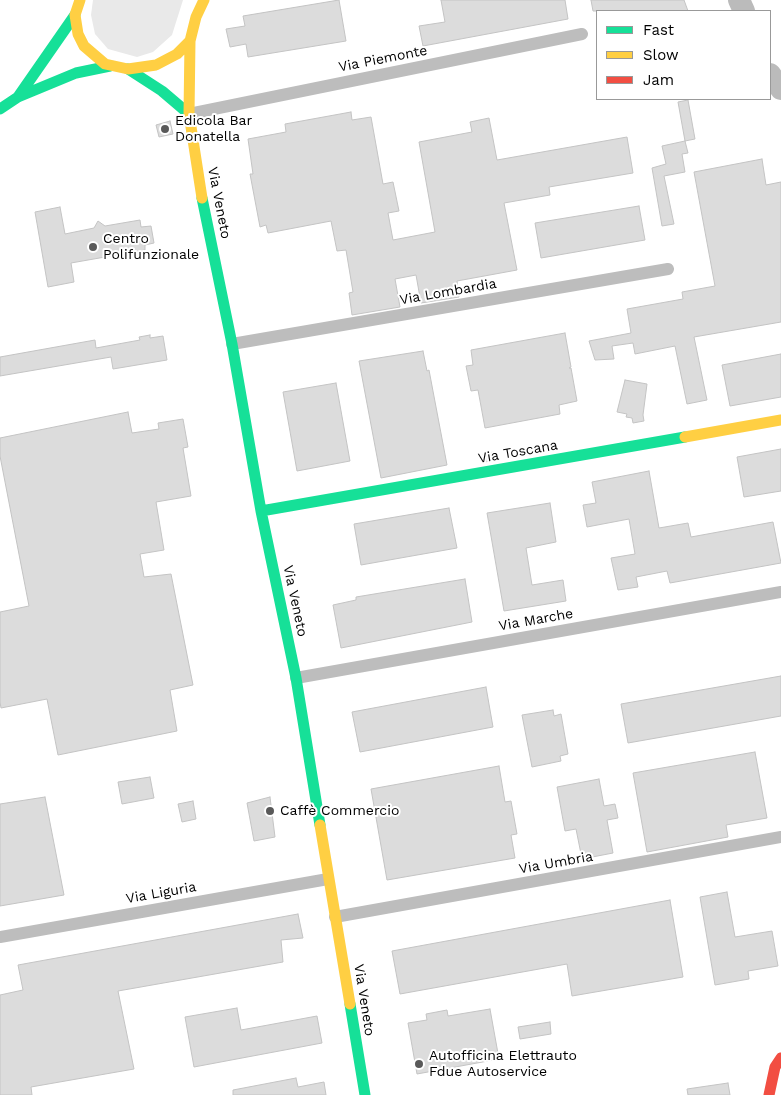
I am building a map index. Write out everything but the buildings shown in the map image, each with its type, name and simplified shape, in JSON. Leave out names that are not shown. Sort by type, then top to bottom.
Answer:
[{"type":"main road","points":[[18,97],[75,15],[80,0]]},
{"type":"main road","name":"Via Veneto","points":[[204,0],[196,17],[190,41],[189,114],[200,190],[232,344],[261,511],[296,678],[365,1095]]},
{"type":"main road","points":[[75,15],[78,34],[84,46],[94,56],[110,66],[128,70],[162,91],[189,114]]},
{"type":"main road","points":[[128,70],[148,67],[164,61],[177,54],[190,41]]},
{"type":"main road","points":[[0,109],[18,97],[80,72],[110,66]]},
{"type":"main road","name":"Via Toscana","points":[[261,511],[781,420]]},
{"type":"main road","points":[[769,1095],[775,1067],[781,1058]]},
{"type":"street","name":"Via Piemonte","points":[[189,114],[582,34]]},
{"type":"street","name":"Via Lombardia","points":[[232,344],[668,269]]},
{"type":"street","name":"Via Marche","points":[[296,678],[781,592]]},
{"type":"street","name":"Via Umbria","points":[[336,918],[781,837]]},
{"type":"street","name":"Via Liguria","points":[[0,937],[328,879]]},
{"type":"shaded area","points":[[93,0],[183,0],[172,35],[153,52],[137,57],[108,49],[95,34],[91,15]]},
{"type":"waterway","points":[[739,0],[744,10]]},
{"type":"waterway","points":[[771,75],[781,89]]},
{"type":"traffic: fast","points":[[18,97],[75,15]]},
{"type":"traffic: fast","points":[[0,109],[18,97],[76,73],[110,66]]},
{"type":"traffic: fast","points":[[128,69],[162,91],[189,114]]},
{"type":"traffic: fast","points":[[202,198],[232,344],[261,511],[296,678],[320,825]]},
{"type":"traffic: fast","points":[[261,511],[685,437]]},
{"type":"traffic: fast","points":[[350,1004],[365,1095]]},
{"type":"traffic: slow","points":[[80,0],[75,15],[78,34],[84,46],[105,64],[128,69],[156,65],[177,54],[190,41],[196,17],[204,0]]},
{"type":"traffic: slow","points":[[190,41],[189,114],[202,198]]},
{"type":"traffic: slow","points":[[685,437],[781,420]]},
{"type":"traffic: slow","points":[[320,825],[350,1004]]},
{"type":"traffic: jam","points":[[769,1095],[775,1067],[781,1058]]},
{"type":"place","name":"Edicola Bar Donatella","points":[[165,129]]},
{"type":"place","name":"Centro Polifunzionale","points":[[93,247]]},
{"type":"place","name":"Caffè Commercio","points":[[270,811]]},
{"type":"place","name":"Autofficina Elettrauto Fdue Autoservice","points":[[419,1064]]}]
